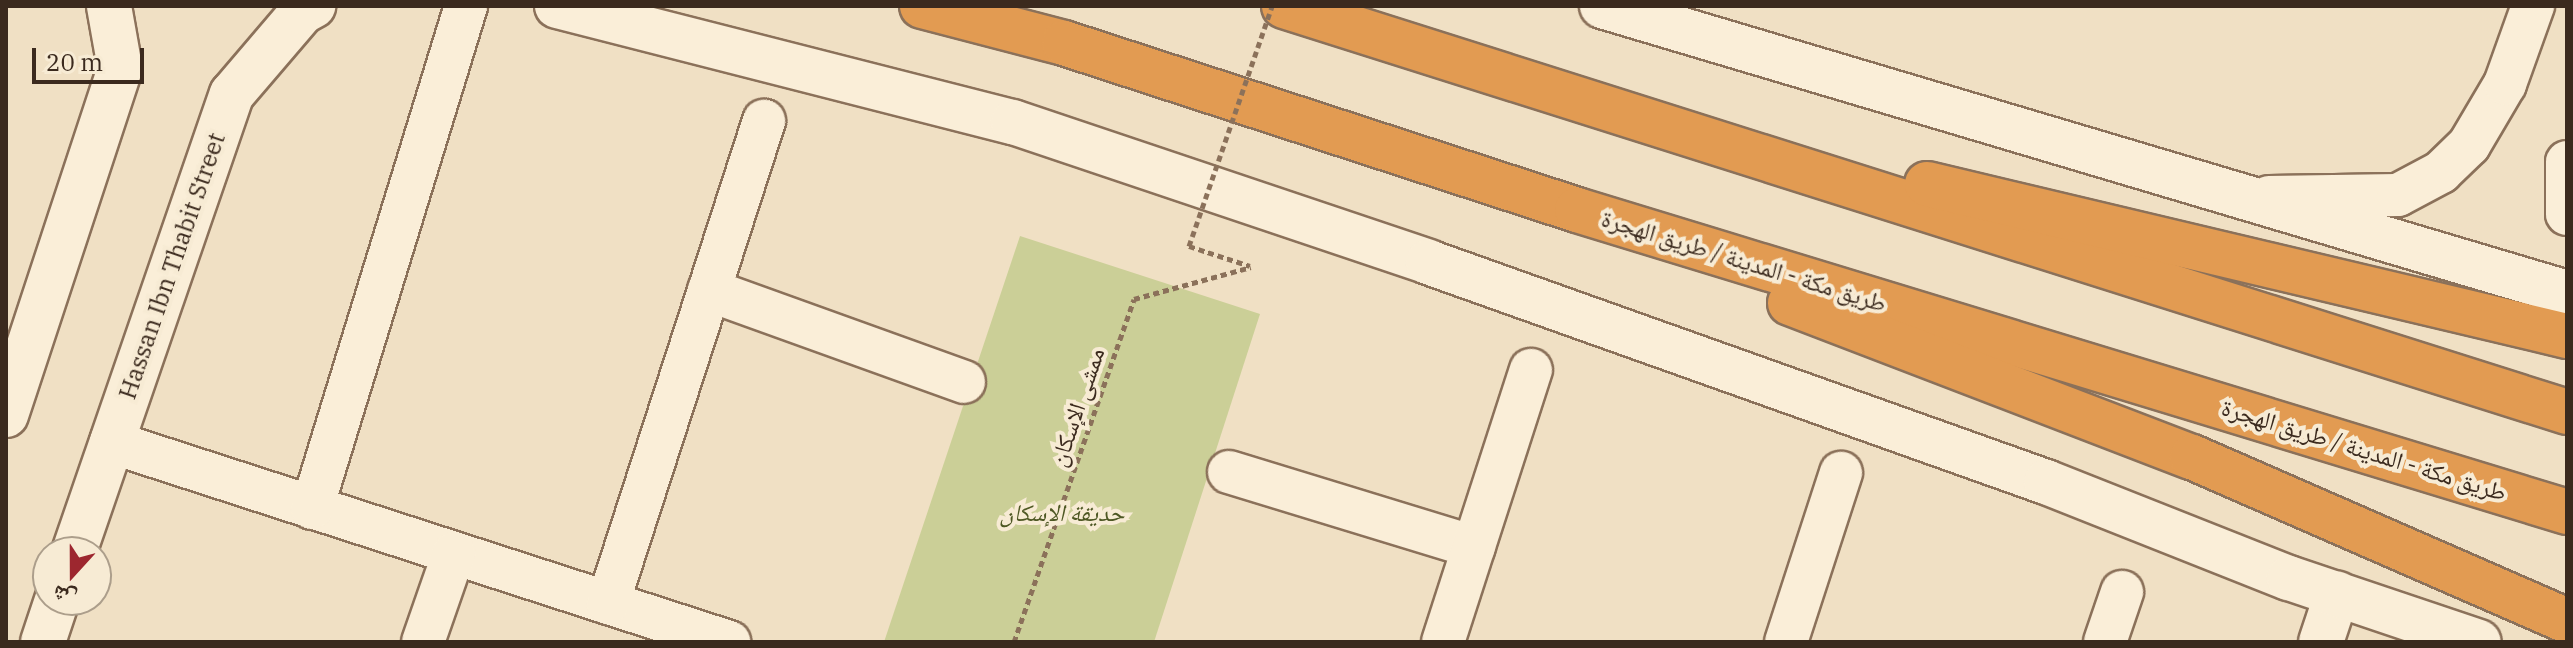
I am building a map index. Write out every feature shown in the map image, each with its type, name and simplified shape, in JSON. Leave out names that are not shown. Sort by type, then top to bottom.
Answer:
[{"type":"highway","name":"طريق مكة - المدينة / طريق الهجرة","points":[[922,6],[1064,43],[1400,152],[2567,512]]},
{"type":"highway","points":[[1284,6],[1609,112],[2567,412]]},
{"type":"highway","points":[[1609,112],[2327,275],[2567,336]]},
{"type":"highway","points":[[1400,152],[2192,457],[2567,621]]},
{"type":"main road","points":[[6,415],[120,68],[109,6]]},
{"type":"main road","name":"Hassan Ibn Thabit Street","points":[[79,536],[232,94],[302,12],[313,6]]},
{"type":"main road","points":[[557,6],[1013,122],[1443,268],[2046,482],[2337,594],[2397,629],[2479,642]]},
{"type":"main road","points":[[1602,6],[2567,293]]},
{"type":"main road","points":[[2321,642],[2337,594]]},
{"type":"main road","points":[[43,642],[52,616]]},
{"type":"street","points":[[312,508],[466,6]]},
{"type":"street","points":[[2243,196],[2398,195],[2441,172],[2469,145],[2505,84],[2533,6]]},
{"type":"street","points":[[608,603],[764,121]]},
{"type":"street","points":[[2567,162],[2567,214]]},
{"type":"street","points":[[709,290],[964,382]]},
{"type":"street","points":[[1443,642],[1531,370]]},
{"type":"street","points":[[111,442],[729,642]]},
{"type":"street","points":[[1229,472],[1474,547]]},
{"type":"street","points":[[1786,642],[1841,473]]},
{"type":"street","points":[[423,642],[454,553]]},
{"type":"street","points":[[2105,642],[2122,592]]},
{"type":"path","name":"ممشى الإسكان","points":[[1014,642],[1134,299],[1251,267],[1189,246],[1272,6]]},
{"type":"green space","name":"حديقة الإسكان","points":[[1020,236],[1260,314],[1154,642],[884,642]]}]
